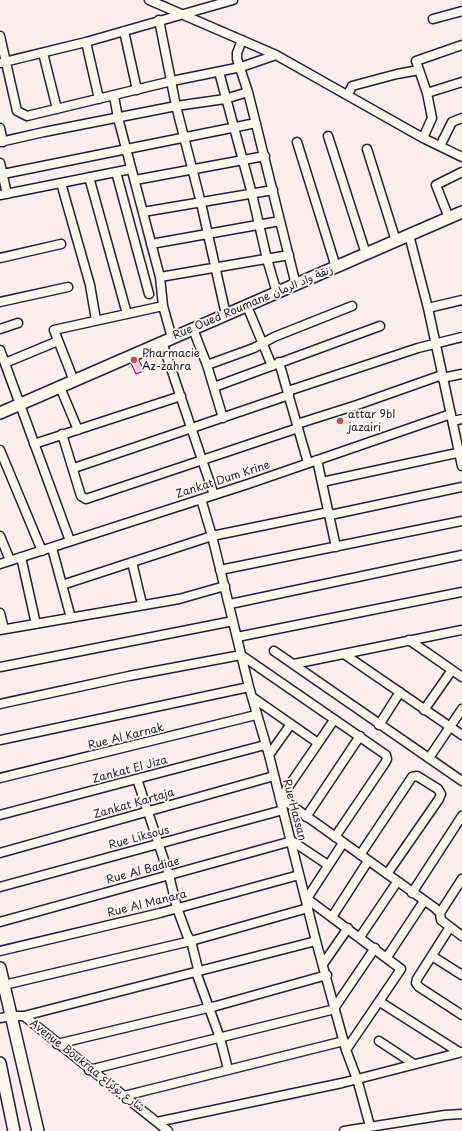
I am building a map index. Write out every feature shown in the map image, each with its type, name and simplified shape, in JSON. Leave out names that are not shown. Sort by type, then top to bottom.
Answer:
[{"type":"street","points":[[149,0],[165,4],[179,14],[276,55],[348,94],[423,138],[462,157]]},
{"type":"street","points":[[3,62],[86,42],[179,14],[233,0]]},
{"type":"street","points":[[433,19],[462,11]]},
{"type":"street","points":[[159,20],[176,106],[201,203],[226,315]]},
{"type":"street","points":[[124,31],[137,90]]},
{"type":"street","points":[[0,36],[3,62],[18,113],[31,116],[172,81],[241,67],[276,55]]},
{"type":"street","points":[[242,40],[237,53],[265,156],[296,284]]},
{"type":"street","points":[[86,42],[99,99]]},
{"type":"street","points":[[423,138],[432,118],[427,93],[416,61],[462,45]]},
{"type":"street","points":[[43,52],[57,109]]},
{"type":"street","points":[[348,94],[352,86],[418,70]]},
{"type":"street","points":[[219,72],[277,293]]},
{"type":"street","points":[[427,93],[462,82]]},
{"type":"street","points":[[0,128],[1,142],[176,106],[225,99],[248,92]]},
{"type":"street","points":[[114,96],[118,118],[160,277],[167,340],[181,396],[193,428],[214,495]]},
{"type":"street","points":[[440,146],[452,122],[462,118]]},
{"type":"street","points":[[2,174],[256,123]]},
{"type":"street","points":[[328,136],[366,254]]},
{"type":"street","points":[[297,142],[336,267]]},
{"type":"street","points":[[367,149],[396,241]]},
{"type":"street","points":[[135,180],[265,156]]},
{"type":"street","points":[[0,163],[4,195],[131,169]]},
{"type":"street","points":[[116,172],[149,294]]},
{"type":"street","points":[[449,218],[436,185],[462,172]]},
{"type":"street","points":[[89,177],[126,314]]},
{"type":"street","points":[[61,183],[90,285],[96,320]]},
{"type":"street","points":[[144,212],[273,190]]},
{"type":"street","name":"Rue Oued Roumane زنقة واد الرمان","points":[[0,413],[462,212]]},
{"type":"street","points":[[152,244],[259,226],[280,221]]},
{"type":"street","points":[[409,235],[428,308],[442,377],[461,453],[462,466]]},
{"type":"street","points":[[0,258],[61,244]]},
{"type":"street","points":[[160,277],[216,269],[289,255]]},
{"type":"street","points":[[0,302],[68,287]]},
{"type":"street","points":[[428,308],[462,300]]},
{"type":"street","points":[[74,381],[54,332],[55,329],[163,306]]},
{"type":"street","points":[[247,306],[264,343],[276,364],[288,393],[308,463]]},
{"type":"street","points":[[207,365],[248,351],[352,306]]},
{"type":"street","points":[[0,329],[18,323]]},
{"type":"street","points":[[214,387],[380,326]]},
{"type":"street","points":[[193,329],[207,365],[222,418]]},
{"type":"street","points":[[74,468],[435,343],[462,337]]},
{"type":"street","points":[[6,363],[58,341]]},
{"type":"street","points":[[0,350],[70,541]]},
{"type":"street","points":[[62,434],[74,468],[81,496],[84,499],[88,499],[203,461],[357,405],[442,377],[462,374]]},
{"type":"street","points":[[60,387],[78,430]]},
{"type":"street","points":[[34,444],[181,396]]},
{"type":"street","name":"Zankat Dum Krine","points":[[0,564],[317,460],[452,418],[462,420]]},
{"type":"street","points":[[0,450],[42,551]]},
{"type":"street","points":[[322,482],[461,453]]},
{"type":"street","points":[[317,460],[336,547]]},
{"type":"street","points":[[62,585],[212,536],[462,487]]},
{"type":"street","name":"Rue Hassan","points":[[201,499],[230,604],[248,687],[269,755],[316,941],[327,975],[346,1050],[357,1079],[370,1126]]},
{"type":"street","points":[[220,570],[462,521]]},
{"type":"street","points":[[0,536],[10,560]]},
{"type":"street","points":[[52,548],[71,618]]},
{"type":"street","points":[[230,604],[462,556]]},
{"type":"street","points":[[22,557],[36,624]]},
{"type":"street","points":[[132,562],[142,604]]},
{"type":"street","points":[[0,613],[2,630],[142,604],[179,599],[224,586]]},
{"type":"street","points":[[237,637],[462,592]]},
{"type":"street","points":[[0,667],[233,620]]},
{"type":"street","points":[[294,664],[458,631],[462,637]]},
{"type":"street","points":[[409,640],[462,677]]},
{"type":"street","points":[[274,651],[462,781]]},
{"type":"street","points":[[344,654],[462,735]]},
{"type":"street","points":[[0,704],[241,655],[384,753],[387,759],[335,837]]},
{"type":"street","points":[[424,710],[452,670]]},
{"type":"street","points":[[0,740],[248,687]]},
{"type":"street","points":[[379,725],[400,692]]},
{"type":"street","points":[[252,697],[318,743]]},
{"type":"street","points":[[429,758],[462,709]]},
{"type":"street","name":"Rue Al Karnak","points":[[0,778],[256,715]]},
{"type":"street","points":[[334,720],[280,798],[440,913]]},
{"type":"street","points":[[269,755],[291,724]]},
{"type":"street","points":[[306,817],[360,736]]},
{"type":"street","name":"Zankat El Jiza","points":[[0,815],[265,745]]},
{"type":"street","name":"Zankat Kartaja","points":[[0,853],[274,776]]},
{"type":"street","points":[[360,855],[412,777],[417,776],[438,789],[441,794],[439,799],[387,874]]},
{"type":"street","points":[[137,779],[169,875],[178,908],[187,935],[191,941],[198,968],[196,972],[220,1038],[228,1069]]},
{"type":"street","name":"Rue Liksous","points":[[0,887],[283,810]]},
{"type":"street","points":[[412,893],[462,816]]},
{"type":"street","points":[[292,842],[328,865]]},
{"type":"street","name":"Rue Al Badiae","points":[[0,922],[292,842]]},
{"type":"street","points":[[2,982],[191,941],[307,902],[328,865],[343,844]]},
{"type":"street","points":[[332,917],[368,861]]},
{"type":"street","name":"Rue Al Manara","points":[[0,951],[178,908],[299,875]]},
{"type":"street","points":[[462,879],[440,913],[441,920],[462,936]]},
{"type":"street","points":[[360,937],[397,882]]},
{"type":"street","points":[[387,957],[424,901]]},
{"type":"street","points":[[307,902],[348,928],[400,966],[401,970],[346,1050]]},
{"type":"street","points":[[450,927],[417,979],[417,985],[462,1015]]},
{"type":"street","points":[[323,964],[348,928]]},
{"type":"street","points":[[24,1016],[316,941]]},
{"type":"street","points":[[89,1070],[335,1008],[375,948]]},
{"type":"street","points":[[432,956],[462,975]]},
{"type":"street","points":[[0,968],[2,982],[12,1016],[38,1131]]},
{"type":"street","points":[[57,1044],[208,1008],[327,975]]},
{"type":"street","points":[[380,1002],[460,1052]]},
{"type":"street","name":"Avenue Boukraa شارع بوكراع","points":[[0,1018],[24,1016],[89,1070],[168,1131]]},
{"type":"street","points":[[124,1096],[344,1041]]},
{"type":"street","points":[[378,1041],[414,1064]]},
{"type":"street","points":[[157,1122],[357,1079],[460,1052]]},
{"type":"street","points":[[0,1062],[14,1131]]},
{"type":"street","points":[[344,1131],[370,1126],[462,1114]]},
{"type":"building","points":[[139,360],[144,371],[136,374],[131,363]]},
{"type":"place","name":"Pharmacie Az-zahra","points":[[134,360]]},
{"type":"place","name":"attar 9bl jazairi","points":[[340,421]]}]
